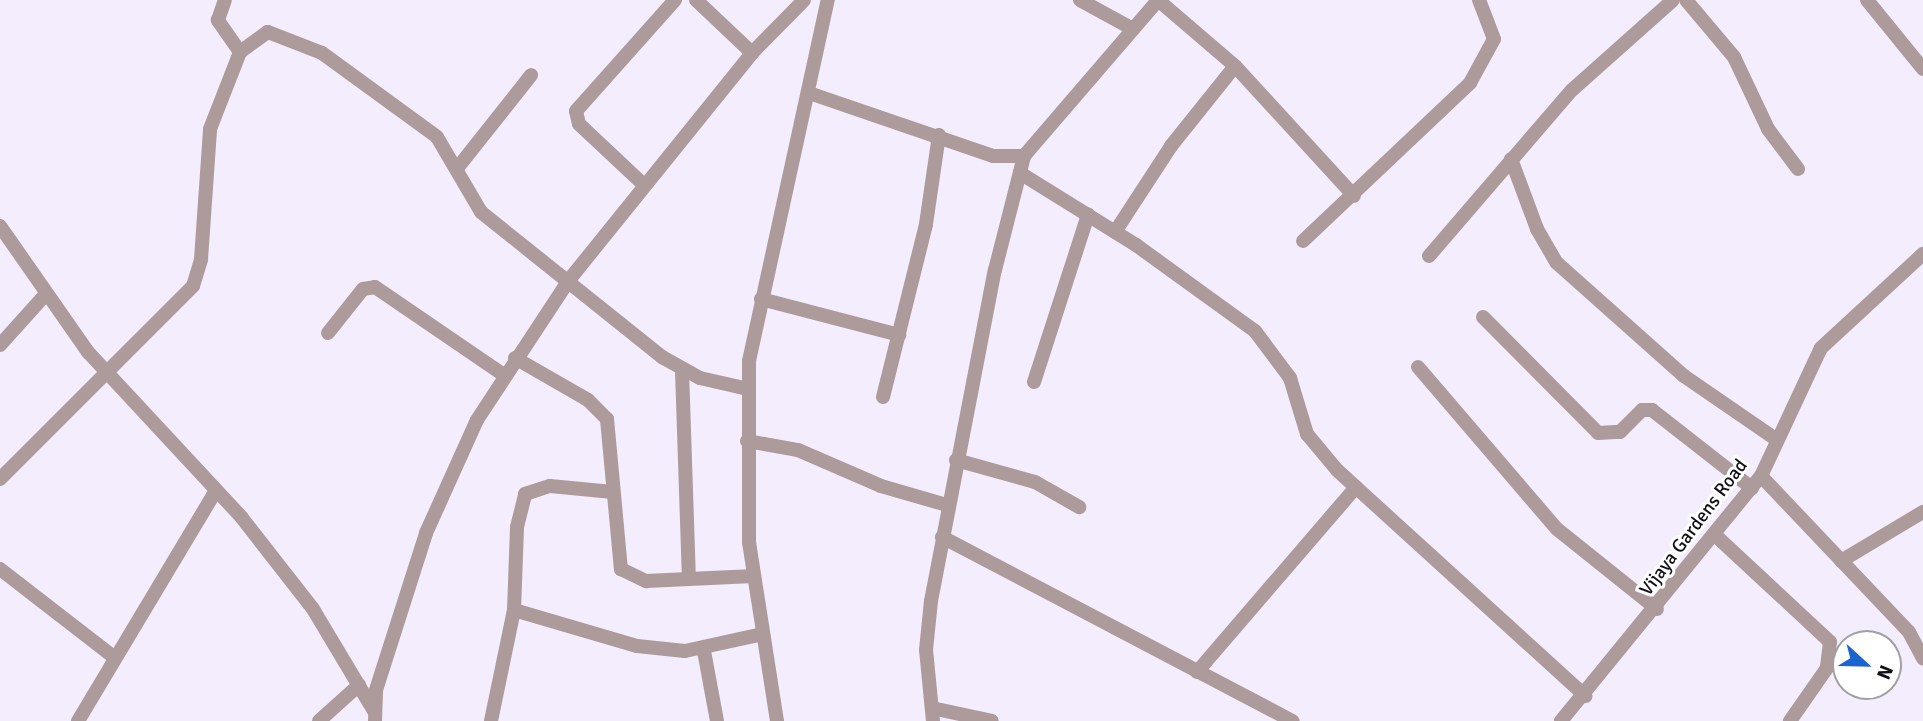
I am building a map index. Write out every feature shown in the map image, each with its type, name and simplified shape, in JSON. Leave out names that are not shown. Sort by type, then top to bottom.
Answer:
[{"type":"street","points":[[225,0],[218,20],[240,52]]},
{"type":"street","points":[[644,185],[579,124],[576,111],[675,0]]},
{"type":"street","points":[[696,0],[752,53]]},
{"type":"street","points":[[374,716],[426,533],[504,375],[569,280],[644,185],[752,53],[804,0]]},
{"type":"street","points":[[778,721],[754,576],[747,441],[748,389],[761,299],[812,94],[828,0]]},
{"type":"street","points":[[1080,0],[1132,28]]},
{"type":"street","points":[[992,721],[933,715],[926,650],[947,505],[1024,156],[1158,0],[1235,66],[1354,196]]},
{"type":"street","points":[[1303,241],[1454,100],[1492,49],[1493,25],[1479,0]]},
{"type":"street","points":[[1429,256],[1511,159],[1597,65],[1673,0]]},
{"type":"street","points":[[1686,0],[1734,57],[1768,129],[1798,169]]},
{"type":"street","points":[[1867,0],[1923,69]]},
{"type":"street","points":[[0,479],[105,371],[193,286],[201,259],[211,129],[240,52],[268,32],[323,53],[437,137],[459,166],[481,212],[682,370],[748,389]]},
{"type":"street","points":[[1115,232],[1171,146],[1235,66]]},
{"type":"street","points":[[459,166],[531,75]]},
{"type":"street","points":[[812,94],[939,135],[993,156],[1024,156]]},
{"type":"street","points":[[883,397],[899,335],[939,135]]},
{"type":"street","points":[[1511,159],[1537,229],[1557,262],[1684,376],[1777,440]]},
{"type":"street","points":[[1020,173],[1115,232],[1255,331],[1290,378],[1307,434],[1356,487],[1585,696]]},
{"type":"street","points":[[1034,382],[1088,215]]},
{"type":"street","points":[[0,226],[45,295],[105,371],[215,492],[313,609],[359,685],[374,716]]},
{"type":"street","name":"Vijaya Gardens Road","points":[[1561,721],[1657,609],[1756,482],[1821,348],[1923,254]]},
{"type":"street","points":[[328,333],[363,289],[375,287],[504,375]]},
{"type":"street","points":[[0,345],[45,295]]},
{"type":"street","points":[[761,299],[899,335]]},
{"type":"street","points":[[1483,317],[1598,433],[1620,432],[1642,410],[1652,410],[1756,482],[1916,635],[1923,657]]},
{"type":"street","points":[[515,358],[601,408],[621,569],[646,581],[754,576]]},
{"type":"street","points":[[1418,367],[1557,529],[1657,609]]},
{"type":"street","points":[[682,370],[689,579]]},
{"type":"street","points":[[747,441],[798,450],[881,486],[947,505]]},
{"type":"street","points":[[956,460],[1035,482],[1079,507]]},
{"type":"street","points":[[491,721],[514,610],[516,527],[525,494],[550,486],[612,492]]},
{"type":"street","points":[[1198,672],[1356,487]]},
{"type":"street","points":[[78,721],[215,492]]},
{"type":"street","points":[[1841,561],[1923,512]]},
{"type":"street","points":[[1714,535],[1830,642],[1827,668],[1790,721]]},
{"type":"street","points":[[942,537],[1293,721]]},
{"type":"street","points":[[0,569],[115,658]]},
{"type":"street","points":[[514,610],[637,646],[704,651],[763,634]]},
{"type":"street","points":[[704,651],[717,721]]},
{"type":"street","points":[[319,721],[359,685]]}]
